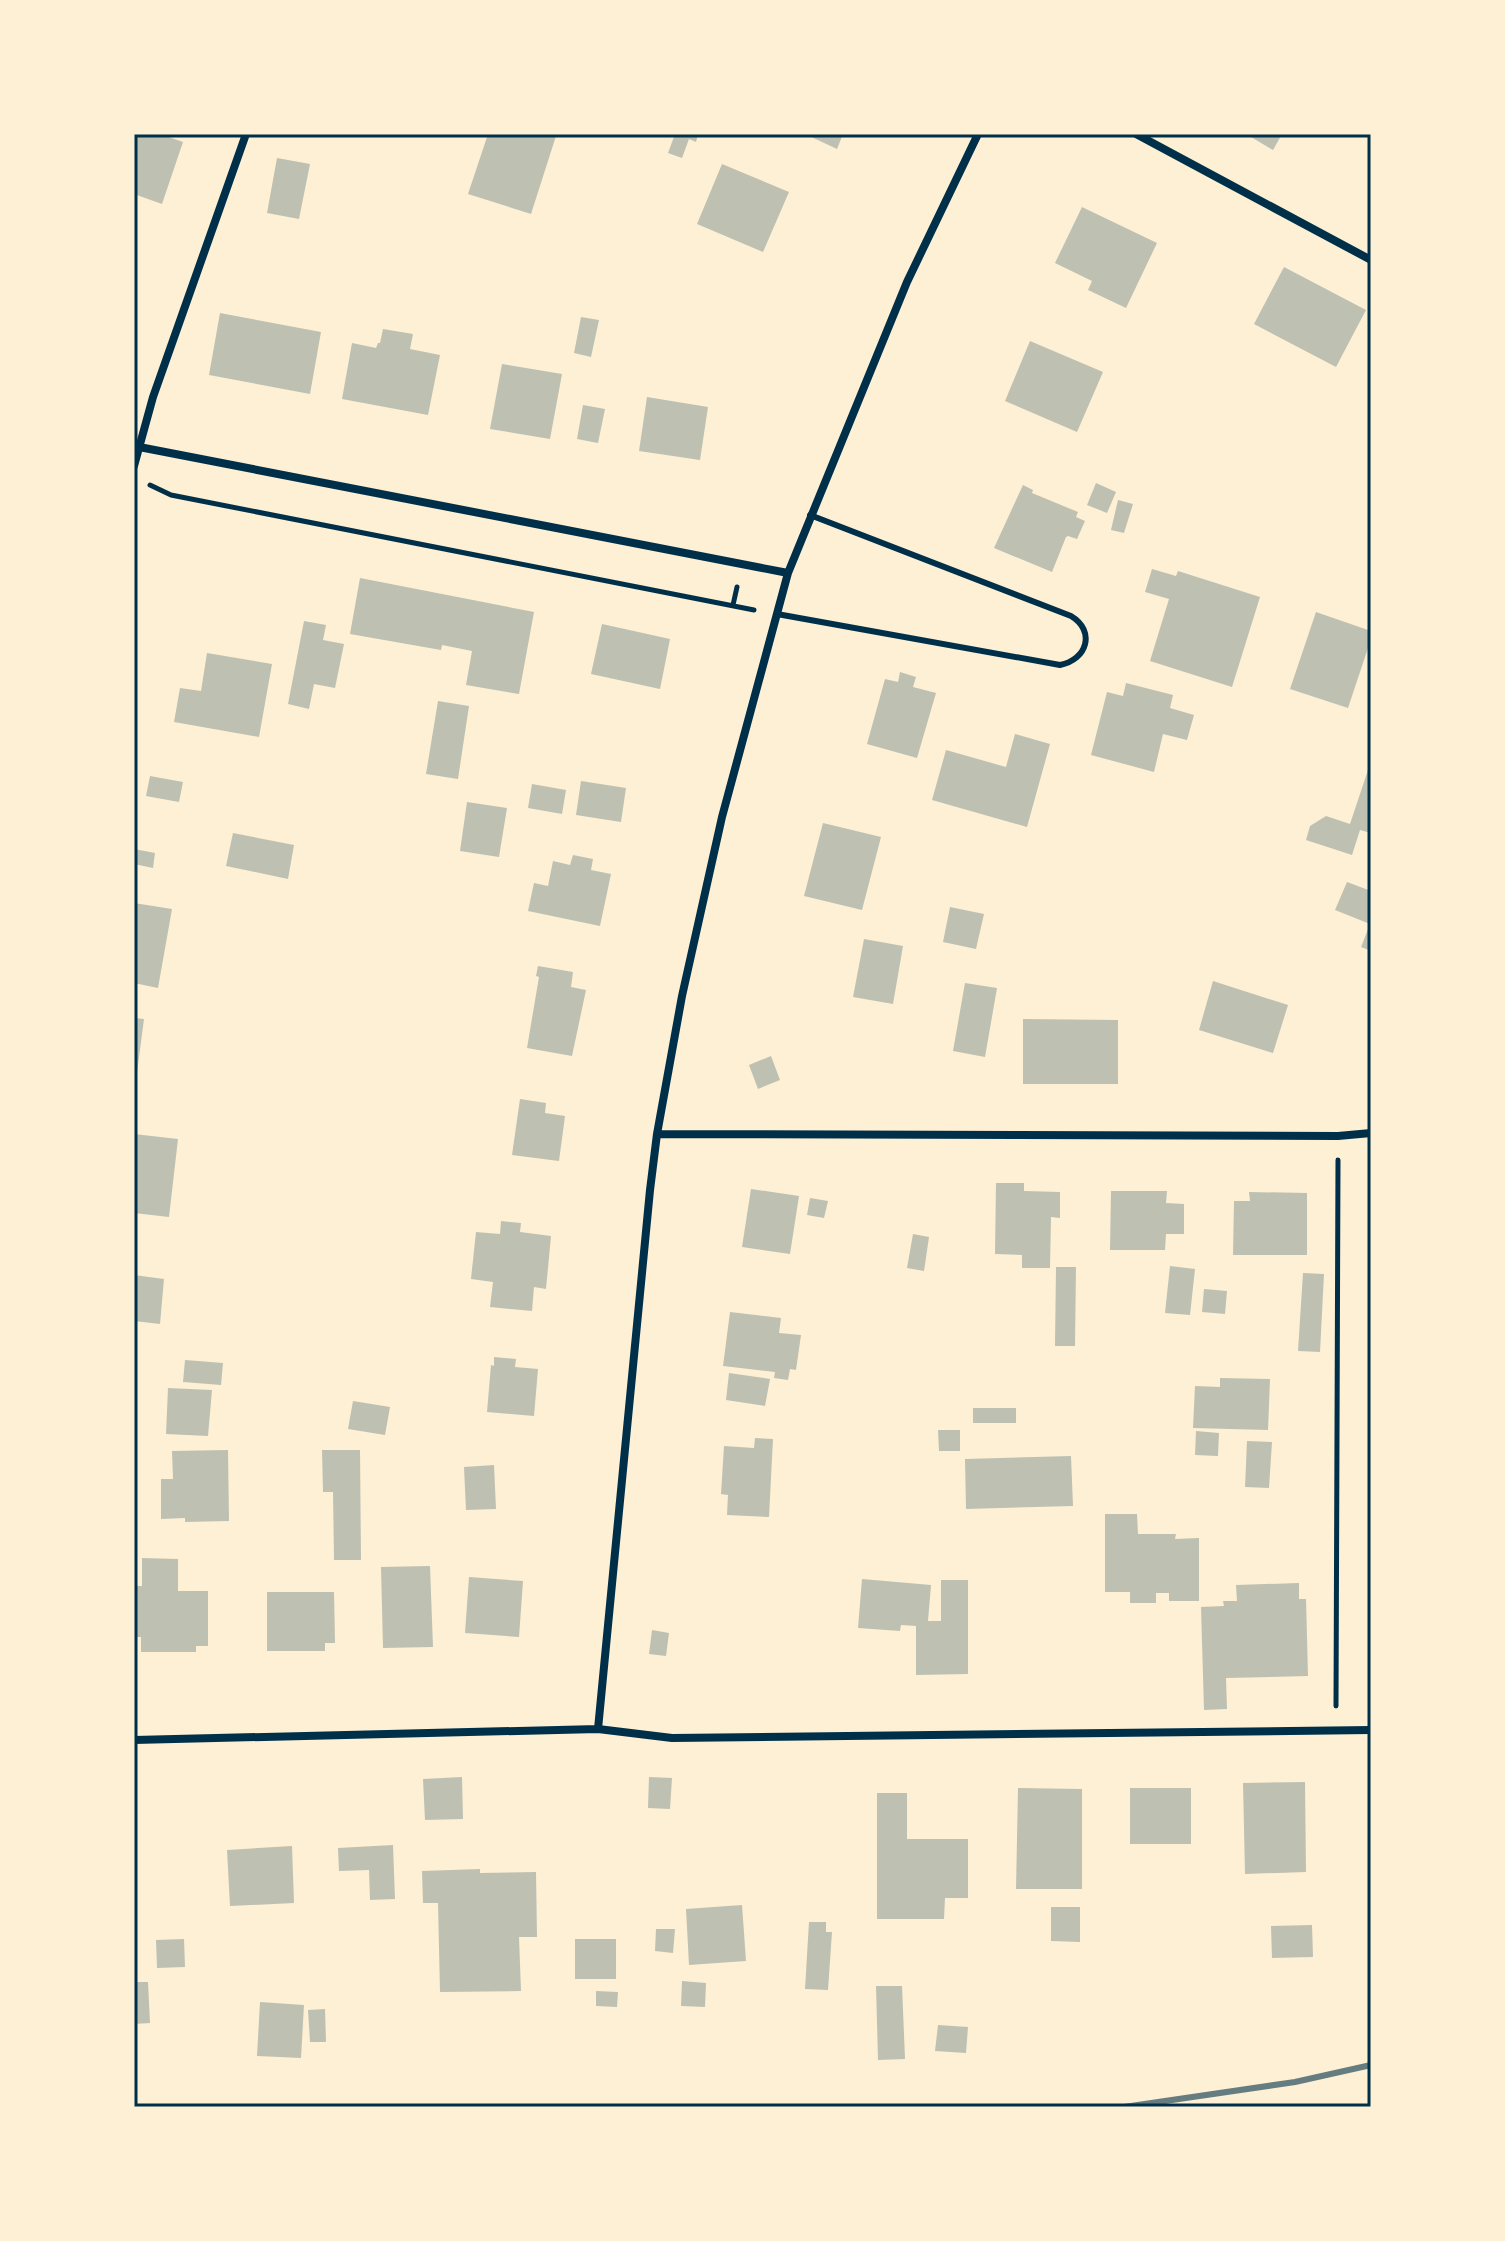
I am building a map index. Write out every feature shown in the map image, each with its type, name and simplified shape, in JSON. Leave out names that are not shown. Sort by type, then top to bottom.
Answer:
[{"type":"street","points":[[134,466],[137,446],[153,397],[246,134]]},
{"type":"street","points":[[598,1729],[657,1134],[682,996],[722,817],[788,573],[907,282],[978,134]]},
{"type":"street","points":[[1136,134],[1371,260]]},
{"type":"street","points":[[137,446],[788,573]]},
{"type":"street","points":[[657,1134],[1338,1136],[1371,1133]]},
{"type":"street","points":[[134,1740],[598,1729],[672,1738],[1371,1730]]},
{"type":"lane","points":[[777,614],[1060,665],[1072,663],[1084,648],[1085,628],[1071,616],[810,515]]},
{"type":"path","points":[[146,484],[171,495],[733,605]]},
{"type":"path","points":[[1336,1731],[1338,1136]]},
{"type":"building","points":[[134,134],[160,134],[183,142],[162,204],[134,194]]},
{"type":"building","points":[[488,134],[556,136],[531,214],[468,194]]},
{"type":"building","points":[[675,134],[698,134],[696,142],[689,139],[682,158],[668,153]]},
{"type":"building","points":[[805,134],[843,134],[837,149]]},
{"type":"building","points":[[1246,134],[1282,134],[1273,150]]},
{"type":"building","points":[[277,158],[310,164],[299,219],[267,213]]},
{"type":"building","points":[[722,164],[789,192],[763,252],[697,224]]},
{"type":"building","points":[[1082,207],[1157,243],[1126,308],[1088,290],[1092,281],[1055,263]]},
{"type":"building","points":[[1284,267],[1366,310],[1336,367],[1254,324]]},
{"type":"building","points":[[220,313],[321,332],[310,394],[209,375]]},
{"type":"building","points":[[581,317],[599,320],[591,357],[574,353]]},
{"type":"building","points":[[383,329],[413,334],[410,349],[440,355],[428,415],[342,399],[352,343],[376,348]]},
{"type":"building","points":[[1030,341],[1103,372],[1077,432],[1005,401]]},
{"type":"building","points":[[502,364],[562,374],[550,439],[490,429]]},
{"type":"building","points":[[647,397],[708,407],[700,460],[639,451]]},
{"type":"building","points":[[583,405],[605,409],[598,443],[577,439]]},
{"type":"building","points":[[1096,483],[1116,492],[1107,513],[1087,505]]},
{"type":"building","points":[[1023,485],[1033,490],[1032,493],[1078,512],[1076,517],[1085,521],[1077,539],[1066,537],[1052,572],[994,548]]},
{"type":"building","points":[[1118,500],[1133,504],[1124,533],[1111,530]]},
{"type":"building","points":[[1152,569],[1176,576],[1178,571],[1260,597],[1232,687],[1150,661],[1169,599],[1145,592]]},
{"type":"building","points":[[360,578],[534,612],[519,694],[466,685],[472,651],[442,645],[441,650],[350,634]]},
{"type":"building","points":[[1316,612],[1371,631],[1348,708],[1290,689]]},
{"type":"building","points":[[304,621],[326,625],[323,640],[344,644],[335,688],[314,684],[309,709],[288,704]]},
{"type":"building","points":[[602,624],[670,639],[660,689],[591,674]]},
{"type":"building","points":[[207,653],[272,664],[259,737],[174,722],[180,688],[201,691]]},
{"type":"building","points":[[900,672],[916,677],[913,687],[936,693],[917,758],[867,744],[885,679],[898,682]]},
{"type":"building","points":[[1126,683],[1173,695],[1170,708],[1194,715],[1187,740],[1163,734],[1154,772],[1091,755],[1107,692],[1123,696]]},
{"type":"building","points":[[438,701],[469,706],[458,779],[426,774]]},
{"type":"building","points":[[1015,734],[1050,744],[1027,827],[932,800],[946,750],[1006,767]]},
{"type":"building","points":[[1371,761],[1371,833],[1360,830],[1352,855],[1306,840],[1310,826],[1326,816],[1350,824]]},
{"type":"building","points":[[150,776],[183,782],[179,802],[146,796]]},
{"type":"building","points":[[581,781],[626,788],[621,822],[576,815]]},
{"type":"building","points":[[532,784],[566,790],[562,814],[528,808]]},
{"type":"building","points":[[467,802],[507,808],[499,857],[460,851]]},
{"type":"building","points":[[823,823],[881,837],[862,910],[804,896]]},
{"type":"building","points":[[233,833],[294,845],[288,879],[226,866]]},
{"type":"building","points":[[134,849],[155,853],[153,868],[134,864]]},
{"type":"building","points":[[573,855],[593,859],[591,870],[611,874],[600,926],[528,911],[534,883],[548,886],[553,861],[570,865]]},
{"type":"building","points":[[1347,882],[1371,891],[1371,951],[1361,947],[1370,924],[1335,910]]},
{"type":"building","points":[[134,903],[172,909],[158,988],[134,983]]},
{"type":"building","points":[[950,907],[984,914],[976,949],[943,942]]},
{"type":"building","points":[[864,939],[903,946],[893,1004],[853,997]]},
{"type":"building","points":[[538,966],[573,972],[571,987],[586,990],[572,1056],[527,1048],[539,977],[536,976]]},
{"type":"building","points":[[1213,981],[1288,1005],[1273,1053],[1199,1030]]},
{"type":"building","points":[[965,983],[997,988],[985,1057],[953,1051]]},
{"type":"building","points":[[134,1018],[144,1019],[136,1080],[134,1080]]},
{"type":"building","points":[[1023,1019],[1118,1020],[1118,1084],[1023,1084]]},
{"type":"building","points":[[771,1056],[780,1080],[758,1089],[749,1065]]},
{"type":"building","points":[[520,1099],[546,1103],[545,1113],[565,1116],[559,1161],[512,1155]]},
{"type":"building","points":[[134,1134],[178,1139],[169,1217],[134,1213]]},
{"type":"building","points":[[996,1183],[1024,1183],[1024,1191],[1060,1192],[1060,1218],[1051,1217],[1050,1268],[1022,1268],[1022,1255],[995,1254]]},
{"type":"building","points":[[751,1189],[799,1196],[790,1254],[742,1247]]},
{"type":"building","points":[[1111,1191],[1167,1191],[1166,1203],[1184,1204],[1184,1234],[1166,1234],[1165,1250],[1110,1250]]},
{"type":"building","points":[[1249,1192],[1307,1193],[1307,1255],[1233,1255],[1234,1201],[1250,1201]]},
{"type":"building","points":[[810,1198],[828,1201],[824,1218],[807,1215]]},
{"type":"building","points":[[501,1221],[521,1223],[520,1232],[551,1236],[546,1289],[534,1287],[532,1311],[490,1307],[493,1282],[471,1279],[476,1232],[500,1234]]},
{"type":"building","points":[[913,1234],[929,1237],[924,1271],[907,1268]]},
{"type":"building","points":[[1170,1266],[1195,1269],[1190,1315],[1165,1313]]},
{"type":"building","points":[[1056,1267],[1076,1267],[1075,1346],[1055,1346]]},
{"type":"building","points":[[1303,1273],[1324,1274],[1320,1352],[1298,1351]]},
{"type":"building","points":[[134,1275],[164,1279],[160,1324],[134,1321]]},
{"type":"building","points":[[1204,1289],[1227,1291],[1225,1314],[1202,1312]]},
{"type":"building","points":[[730,1312],[781,1318],[779,1333],[801,1335],[796,1370],[790,1369],[788,1380],[774,1378],[775,1372],[723,1366]]},
{"type":"building","points":[[494,1357],[516,1359],[515,1367],[538,1369],[534,1416],[487,1412]]},
{"type":"building","points":[[185,1360],[223,1363],[221,1385],[183,1382]]},
{"type":"building","points":[[729,1373],[770,1379],[765,1406],[726,1400]]},
{"type":"building","points":[[1220,1378],[1270,1379],[1268,1430],[1193,1428],[1195,1386],[1220,1387]]},
{"type":"building","points":[[168,1388],[212,1390],[208,1436],[166,1434]]},
{"type":"building","points":[[353,1401],[390,1407],[385,1435],[348,1429]]},
{"type":"building","points":[[973,1408],[1016,1408],[1016,1423],[973,1423]]},
{"type":"building","points":[[938,1430],[960,1430],[960,1451],[939,1451]]},
{"type":"building","points":[[1196,1431],[1219,1433],[1218,1456],[1195,1455]]},
{"type":"building","points":[[755,1438],[773,1439],[769,1517],[727,1515],[728,1495],[721,1494],[724,1446],[754,1448]]},
{"type":"building","points":[[1247,1441],[1272,1442],[1269,1488],[1245,1487]]},
{"type":"building","points":[[228,1450],[229,1521],[161,1519],[161,1479],[173,1479],[172,1451]]},
{"type":"building","points":[[322,1450],[360,1450],[361,1560],[334,1560],[333,1492],[323,1492]]},
{"type":"building","points":[[1071,1456],[1073,1506],[966,1509],[965,1459]]},
{"type":"building","points":[[494,1465],[496,1509],[466,1510],[464,1467]]},
{"type":"building","points":[[1105,1514],[1137,1514],[1138,1534],[1176,1534],[1175,1539],[1199,1538],[1199,1601],[1169,1601],[1169,1593],[1156,1593],[1156,1603],[1130,1603],[1130,1592],[1105,1592]]},
{"type":"building","points":[[142,1558],[178,1559],[178,1591],[208,1591],[208,1646],[196,1646],[196,1652],[141,1652],[141,1637],[134,1637],[134,1586],[142,1586]]},
{"type":"building","points":[[430,1566],[433,1647],[383,1648],[381,1567]]},
{"type":"building","points":[[469,1577],[523,1581],[519,1637],[465,1633]]},
{"type":"building","points":[[862,1579],[931,1585],[928,1621],[941,1621],[941,1580],[968,1580],[968,1674],[916,1675],[916,1626],[901,1625],[900,1631],[858,1628]]},
{"type":"building","points":[[1299,1583],[1299,1599],[1306,1599],[1308,1676],[1226,1678],[1227,1709],[1204,1710],[1201,1607],[1224,1606],[1223,1601],[1237,1601],[1236,1585]]},
{"type":"building","points":[[267,1592],[334,1592],[335,1643],[325,1643],[325,1651],[267,1651]]},
{"type":"building","points":[[652,1630],[669,1633],[666,1656],[649,1654]]},
{"type":"building","points":[[462,1777],[463,1819],[425,1820],[423,1779]]},
{"type":"building","points":[[649,1777],[672,1778],[670,1809],[648,1808]]},
{"type":"building","points":[[1305,1782],[1306,1872],[1245,1874],[1243,1783]]},
{"type":"building","points":[[1018,1788],[1082,1789],[1082,1889],[1016,1889]]},
{"type":"building","points":[[1130,1788],[1191,1788],[1191,1844],[1130,1844]]},
{"type":"building","points":[[877,1793],[907,1793],[907,1839],[968,1839],[968,1898],[945,1898],[944,1919],[877,1919]]},
{"type":"building","points":[[393,1845],[395,1899],[370,1900],[369,1870],[339,1871],[338,1848]]},
{"type":"building","points":[[292,1846],[294,1903],[230,1906],[227,1850]]},
{"type":"building","points":[[480,1869],[480,1873],[536,1872],[537,1937],[519,1937],[521,1991],[440,1992],[438,1903],[423,1903],[422,1871]]},
{"type":"building","points":[[742,1905],[746,1961],[689,1965],[686,1909]]},
{"type":"building","points":[[1051,1907],[1080,1907],[1080,1942],[1051,1941]]},
{"type":"building","points":[[809,1922],[826,1922],[826,1932],[832,1932],[828,1990],[805,1989]]},
{"type":"building","points":[[1312,1925],[1313,1957],[1272,1958],[1271,1926]]},
{"type":"building","points":[[656,1929],[675,1929],[673,1953],[655,1951]]},
{"type":"building","points":[[184,1939],[185,1967],[157,1968],[156,1940]]},
{"type":"building","points":[[575,1939],[616,1939],[616,1979],[575,1979]]},
{"type":"building","points":[[682,1981],[706,1983],[705,2007],[681,2006]]},
{"type":"building","points":[[134,1982],[148,1982],[150,2023],[134,2024]]},
{"type":"building","points":[[876,1986],[902,1986],[905,2059],[878,2060]]},
{"type":"building","points":[[596,1991],[618,1992],[617,2007],[596,2006]]},
{"type":"building","points":[[260,2002],[304,2005],[301,2058],[257,2056]]},
{"type":"building","points":[[325,2009],[326,2042],[310,2042],[308,2010]]},
{"type":"building","points":[[938,2025],[968,2027],[966,2053],[935,2051]]},
{"type":"railway","points":[[1124,2107],[1295,2082],[1371,2065]]}]
